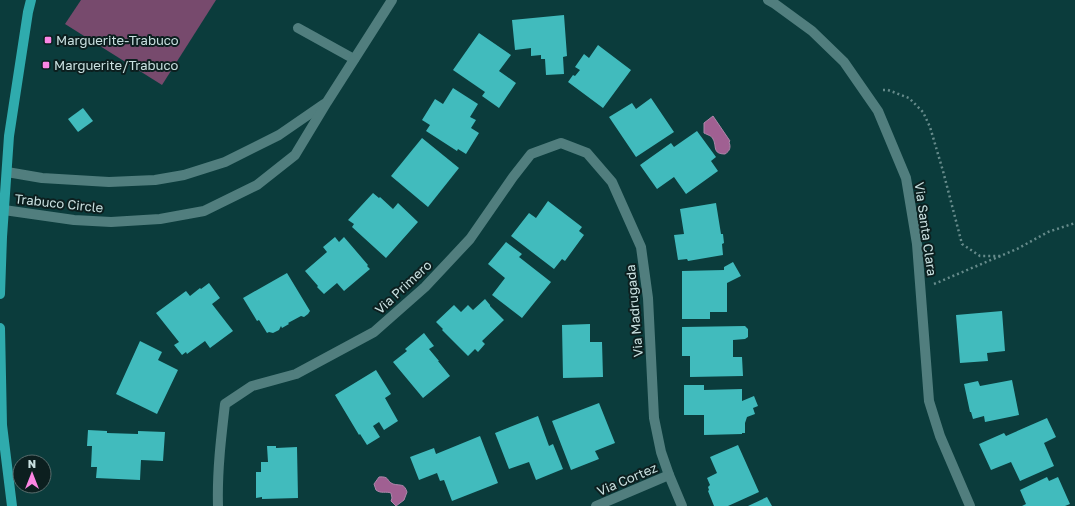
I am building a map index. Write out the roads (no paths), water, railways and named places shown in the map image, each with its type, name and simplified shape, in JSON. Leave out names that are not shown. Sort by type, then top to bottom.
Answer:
[{"type":"main road","points":[[0,294],[3,171],[31,0]]},
{"type":"main road","points":[[0,328],[2,425],[12,506]]},
{"type":"street","name":"Trabuco Circle","points":[[2,210],[74,220],[111,222],[160,219],[204,211],[257,185],[295,155],[392,0]]},
{"type":"street","name":"Via Santa Clara","points":[[768,0],[812,32],[844,62],[878,111],[906,178],[917,244],[930,401],[940,436],[970,506]]},
{"type":"street","points":[[298,28],[354,59]]},
{"type":"street","name":"Trabuco Circle","points":[[3,171],[42,178],[109,182],[156,180],[184,175],[225,162],[272,139],[327,102]]},
{"type":"street","name":"Via Primero","points":[[218,506],[218,476],[225,404],[252,386],[296,374],[374,332],[425,287],[470,239],[513,177],[532,154],[561,142]]},
{"type":"street","name":"Via Madrugada","points":[[561,142],[587,153],[612,182],[640,247],[648,298],[654,418],[661,452],[682,506]]},
{"type":"street","name":"Via Cortez","points":[[596,506],[669,475]]},
{"type":"place","name":"Marguerite-Trabuco","points":[[48,40]]},
{"type":"place","name":"Marguerite/Trabuco","points":[[46,65]]}]
